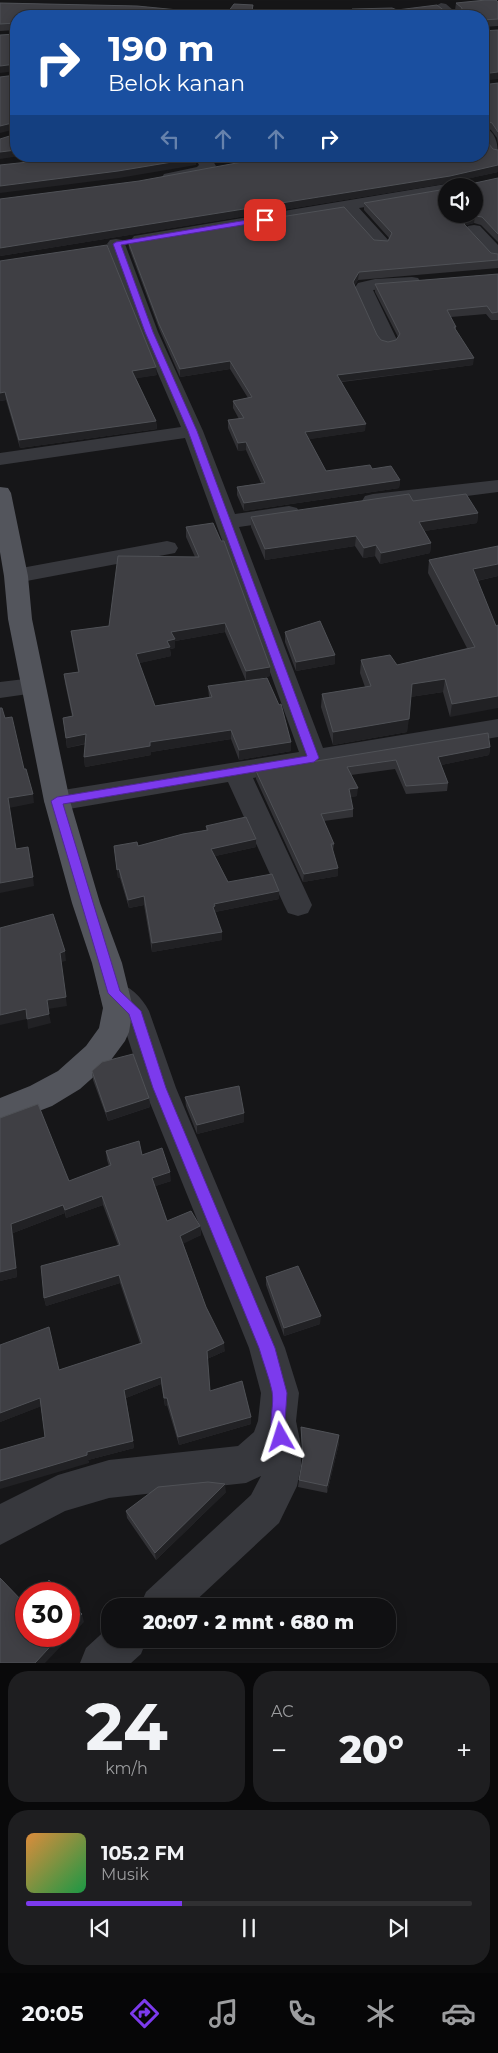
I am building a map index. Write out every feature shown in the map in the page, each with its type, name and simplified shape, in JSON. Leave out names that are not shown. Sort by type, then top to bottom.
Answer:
[{"type":"main road","points":[[0,493],[16,576],[20,619],[57,801],[118,1008],[114,1032],[97,1055],[69,1080],[41,1096],[0,1112]]},
{"type":"street","points":[[441,7],[445,10]]},
{"type":"street","points":[[489,140],[498,151]]},
{"type":"street","points":[[153,180],[202,164],[225,167]]},
{"type":"street","points":[[314,758],[193,431],[108,245],[438,189]]},
{"type":"street","points":[[348,206],[382,242]]},
{"type":"street","points":[[474,230],[498,255]]},
{"type":"street","points":[[388,342],[363,289],[363,279],[430,281]]},
{"type":"street","points":[[0,459],[193,431]]},
{"type":"street","points":[[357,503],[498,486]]},
{"type":"street","points":[[226,522],[314,510]]},
{"type":"street","points":[[16,576],[167,548]]},
{"type":"street","points":[[0,690],[33,686]]},
{"type":"street","points":[[57,801],[498,728]]},
{"type":"street","points":[[237,772],[298,905]]},
{"type":"street","points":[[0,1525],[58,1494],[109,1479],[246,1464],[267,1445],[277,1421],[280,1393],[267,1348],[160,1088],[134,1011],[114,993]]},
{"type":"street","points":[[169,1598],[265,1508],[274,1495],[282,1475],[284,1454],[277,1421]]},
{"type":"street","points":[[102,1663],[117,1648]]},
{"type":"building","points":[[496,0],[498,2],[498,19],[489,20],[489,10],[462,10],[462,8],[456,3]]},
{"type":"building","points":[[0,3],[137,6],[178,10],[10,10],[10,23],[0,24]]},
{"type":"building","points":[[234,4],[253,5],[252,10],[230,10]]},
{"type":"building","points":[[437,5],[443,10],[397,10]]},
{"type":"building","points":[[392,8],[397,10],[352,9]]},
{"type":"building","points":[[498,30],[498,72],[489,73],[489,31]]},
{"type":"building","points":[[10,34],[10,65],[0,66],[0,35]]},
{"type":"building","points":[[10,76],[10,124],[0,126],[0,77]]},
{"type":"building","points":[[498,83],[498,132],[489,122],[489,84]]},
{"type":"building","points":[[10,136],[10,151],[0,152],[0,139]]},
{"type":"building","points":[[489,144],[493,149],[498,150],[498,165],[450,176],[0,248],[0,199],[139,181],[242,162],[489,162]]},
{"type":"building","points":[[28,162],[172,162],[0,186],[0,165]]},
{"type":"building","points":[[498,178],[498,234],[483,218],[483,181]]},
{"type":"building","points":[[438,190],[438,223],[464,223],[491,253],[498,254],[498,260],[359,272],[353,282],[381,340],[388,342],[396,340],[400,334],[375,284],[498,274],[498,312],[492,313],[487,306],[447,310],[456,327],[454,327],[474,358],[337,375],[366,424],[305,432],[326,471],[370,465],[372,469],[391,466],[400,480],[244,503],[237,487],[265,483],[246,442],[238,443],[228,420],[244,418],[233,401],[252,397],[230,361],[180,369],[159,324],[128,241],[344,207],[374,240],[388,241],[392,233],[364,203]]},
{"type":"building","points":[[107,245],[156,367],[132,371],[156,421],[19,440],[5,392],[0,393],[0,261]]},
{"type":"building","points":[[409,494],[413,501],[466,494],[478,513],[419,522],[431,543],[381,553],[376,545],[364,548],[356,536],[265,549],[251,517]]},
{"type":"building","points":[[213,523],[221,541],[224,541],[270,667],[246,671],[225,623],[171,632],[175,639],[167,641],[170,647],[136,654],[155,706],[212,697],[208,686],[267,678],[279,705],[281,704],[291,742],[239,750],[231,730],[150,742],[150,746],[84,757],[86,734],[66,738],[63,718],[73,716],[64,674],[79,672],[71,631],[109,626],[118,556],[199,557],[186,527]]},
{"type":"building","points":[[498,546],[498,564],[473,569],[496,626],[498,625],[498,696],[452,704],[445,679],[412,684],[409,719],[333,732],[322,694],[371,686],[361,660],[390,655],[397,665],[475,647],[429,560]]},
{"type":"building","points":[[320,621],[335,655],[296,662],[285,632]]},
{"type":"building","points":[[0,708],[2,708],[5,718],[12,717],[24,769],[26,769],[33,794],[8,798],[16,849],[28,847],[33,877],[0,883]]},
{"type":"building","points":[[488,733],[490,747],[438,757],[448,783],[406,786],[396,760],[347,767],[358,788],[349,789],[353,809],[321,814],[334,844],[331,844],[338,868],[304,874],[256,771]]},
{"type":"building","points":[[246,817],[256,839],[211,849],[228,882],[272,874],[279,891],[214,904],[215,906],[213,907],[222,932],[152,943],[144,896],[128,900],[119,869],[117,870],[114,846],[137,842],[138,846],[183,834],[208,830],[206,826]]},
{"type":"building","points":[[53,914],[65,951],[60,953],[66,997],[47,1000],[49,1014],[27,1019],[26,1009],[0,1015],[0,928]]},
{"type":"building","points":[[133,1054],[149,1098],[106,1112],[92,1071],[102,1062]]},
{"type":"building","points":[[239,1086],[244,1113],[197,1125],[185,1097]]},
{"type":"building","points":[[38,1104],[69,1181],[111,1165],[106,1151],[139,1141],[142,1155],[162,1148],[170,1172],[152,1178],[167,1221],[191,1211],[200,1226],[180,1236],[206,1307],[224,1343],[207,1351],[210,1391],[242,1381],[251,1417],[178,1437],[167,1398],[164,1398],[161,1377],[124,1390],[133,1441],[87,1452],[87,1455],[0,1481],[0,1450],[45,1437],[40,1398],[0,1413],[0,1345],[49,1327],[59,1370],[142,1343],[119,1275],[44,1298],[41,1266],[120,1245],[102,1196],[65,1210],[63,1205],[11,1224],[16,1268],[0,1272],[0,1118]]},
{"type":"building","points":[[298,1266],[321,1316],[284,1328],[266,1277]]},
{"type":"building","points":[[301,1427],[339,1435],[327,1486],[299,1480],[303,1458]]},
{"type":"building","points":[[208,1482],[225,1484],[155,1553],[126,1511],[158,1487]]},
{"type":"building","points":[[0,1578],[15,1594],[15,1647],[50,1647],[35,1663],[0,1663]]},
{"type":"route","points":[[265,220],[116,244],[149,332],[193,431],[314,758],[57,801],[114,993],[129,1004],[134,1011],[160,1088],[267,1348],[280,1393],[277,1421],[281,1437]]}]
